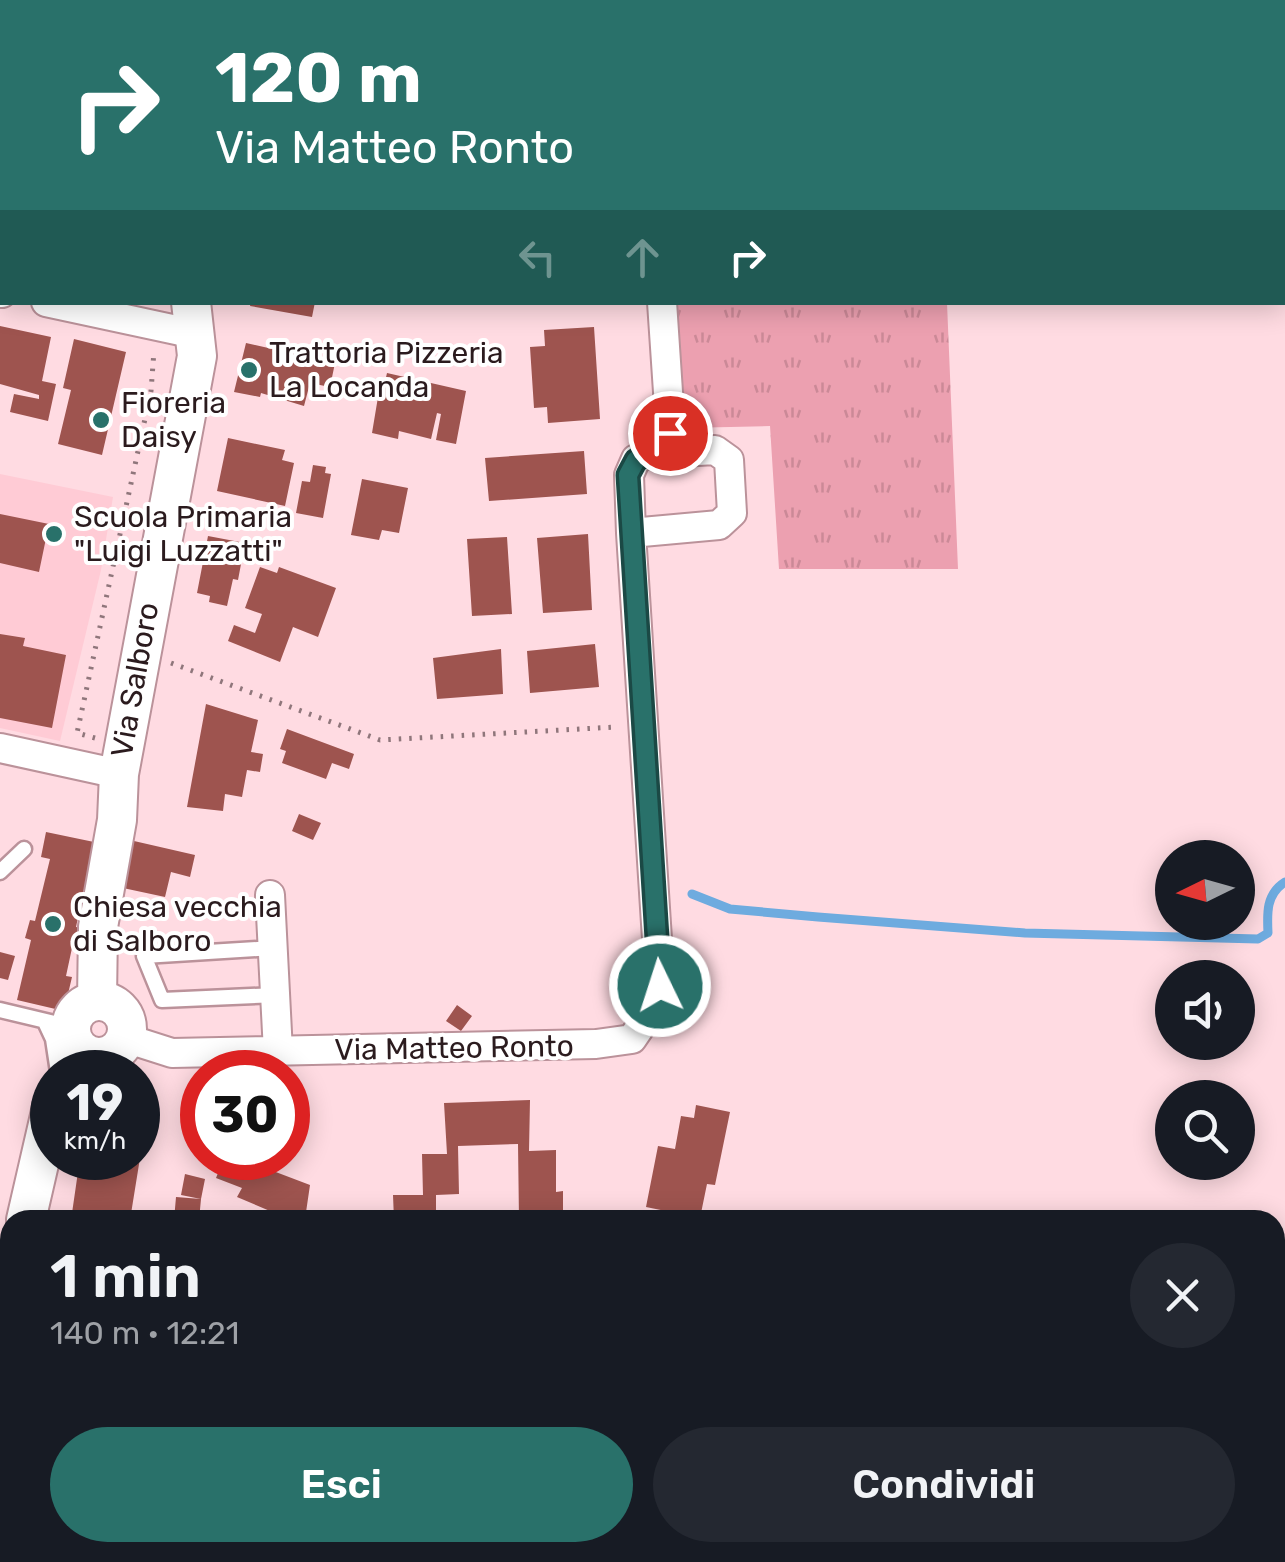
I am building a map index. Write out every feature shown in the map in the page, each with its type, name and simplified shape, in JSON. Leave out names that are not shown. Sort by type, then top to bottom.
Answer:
[{"type":"street","points":[[60,305],[175,330],[193,316]]},
{"type":"street","points":[[662,305],[672,452]]},
{"type":"street","name":"Via Salboro","points":[[69,1041],[98,927],[139,655],[195,371],[193,316]]},
{"type":"street","name":"Via Matteo Ronto","points":[[310,1051],[596,1044],[632,1038],[651,1011],[660,986],[643,725],[631,533],[628,475],[636,460],[648,454],[715,450],[728,460],[732,513],[719,526],[631,533]]},
{"type":"street","points":[[0,748],[119,774]]},
{"type":"street","points":[[270,895],[278,1050]]},
{"type":"street","points":[[69,1041],[114,1006],[125,1020],[125,1038]]},
{"type":"street","name":"Via Matteo Ronto","points":[[125,1038],[180,1052]]},
{"type":"street","points":[[28,1210],[35,1180]]},
{"type":"lane","points":[[0,872],[24,848]]},
{"type":"lane","points":[[272,948],[144,956],[162,1000],[276,996]]},
{"type":"lane","points":[[0,1010],[69,1041]]},
{"type":"path","points":[[98,739],[78,733],[151,391],[155,343]]},
{"type":"path","points":[[116,555],[129,558],[127,572]]},
{"type":"path","points":[[139,655],[168,662],[380,740],[643,725]]},
{"type":"shaded area","name":"Scuola Primaria \"Luigi Luzzatti\"","points":[[0,474],[113,497],[101,570],[60,741],[0,728]]},
{"type":"green space","points":[[677,305],[947,305],[958,569],[779,569],[770,426],[685,428]]},
{"type":"building","points":[[250,305],[314,305],[312,317]]},
{"type":"building","points":[[0,326],[51,337],[42,381],[56,384],[48,421],[10,412],[14,394],[39,399],[39,395],[0,384]]},
{"type":"building","points":[[594,327],[600,419],[548,423],[547,407],[534,408],[530,347],[545,346],[544,330]]},
{"type":"building","points":[[74,339],[126,352],[102,455],[58,444],[71,390],[63,388]]},
{"type":"building","points":[[246,343],[335,363],[330,387],[310,383],[304,406],[261,393],[260,397],[234,392]]},
{"type":"building","points":[[387,373],[466,391],[456,444],[436,440],[441,414],[437,413],[431,439],[399,431],[398,439],[372,433],[380,385],[384,386]]},
{"type":"building","points":[[228,438],[285,450],[282,460],[294,463],[285,506],[217,491]]},
{"type":"building","points":[[584,451],[587,494],[489,501],[485,458]]},
{"type":"building","points":[[313,465],[326,467],[325,473],[331,474],[323,518],[296,513],[302,481],[310,482]]},
{"type":"building","points":[[362,479],[408,488],[399,533],[382,530],[379,540],[351,535]]},
{"type":"building","points":[[0,514],[49,524],[39,572],[0,563]]},
{"type":"building","points":[[588,534],[592,610],[543,613],[537,538]]},
{"type":"building","points":[[208,536],[245,543],[238,580],[233,579],[227,606],[209,602],[210,596],[197,593]]},
{"type":"building","points":[[507,537],[512,614],[472,616],[467,539]]},
{"type":"building","points":[[260,567],[277,573],[279,567],[336,588],[318,637],[293,627],[280,662],[228,641],[234,625],[255,633],[262,614],[245,608]]},
{"type":"building","points":[[0,634],[25,638],[23,646],[66,655],[52,728],[0,718]]},
{"type":"building","points":[[595,644],[599,687],[530,693],[527,651]]},
{"type":"building","points":[[501,649],[503,694],[437,699],[433,658]]},
{"type":"building","points":[[206,704],[258,720],[251,752],[263,754],[260,772],[247,770],[242,797],[225,794],[223,811],[187,807]]},
{"type":"building","points":[[287,729],[354,754],[349,769],[332,763],[326,779],[282,763],[286,751],[280,749]]},
{"type":"building","points":[[299,814],[321,823],[313,840],[292,831]]},
{"type":"building","name":"Chiesa vecchia di Salboro","points":[[46,832],[94,842],[76,927],[82,928],[77,949],[72,948],[66,976],[72,977],[64,1011],[17,1000],[31,940],[25,938],[30,920],[35,921],[50,859],[41,857]]},
{"type":"building","points":[[134,841],[195,855],[190,877],[171,872],[165,897],[123,888]]},
{"type":"building","points":[[0,952],[15,956],[8,980],[0,978]]},
{"type":"building","points":[[457,1005],[472,1016],[461,1031],[446,1021]]},
{"type":"building","points":[[530,1100],[529,1151],[556,1150],[556,1192],[563,1191],[563,1210],[519,1210],[518,1144],[458,1146],[459,1194],[436,1195],[436,1210],[394,1210],[393,1195],[423,1195],[422,1154],[447,1154],[444,1103]]},
{"type":"building","points":[[696,1105],[730,1112],[715,1185],[707,1184],[702,1210],[646,1207],[658,1146],[675,1149],[681,1116],[694,1118]]},
{"type":"building","points":[[77,1180],[136,1180],[132,1210],[72,1210]]},
{"type":"building","points":[[184,1180],[205,1180],[201,1199],[181,1195]]},
{"type":"building","points":[[221,1180],[297,1180],[310,1185],[306,1210],[268,1210],[237,1197],[242,1188]]},
{"type":"building","points":[[176,1197],[201,1199],[200,1210],[175,1210]]},
{"type":"waterway","points":[[692,894],[730,909],[818,917],[1025,933],[1258,939],[1268,933],[1271,898],[1285,882]]},
{"type":"place","name":"Trattoria Pizzeria La Locanda","points":[[249,370]]},
{"type":"place","name":"Fioreria Daisy","points":[[101,420]]},
{"type":"place","name":"Scuola Primaria \"Luigi Luzzatti\"","points":[[54,534]]},
{"type":"place","name":"Chiesa vecchia di Salboro","points":[[53,924]]},
{"type":"route","points":[[660,986],[628,475],[636,460],[648,454],[672,452],[670,433]]}]
